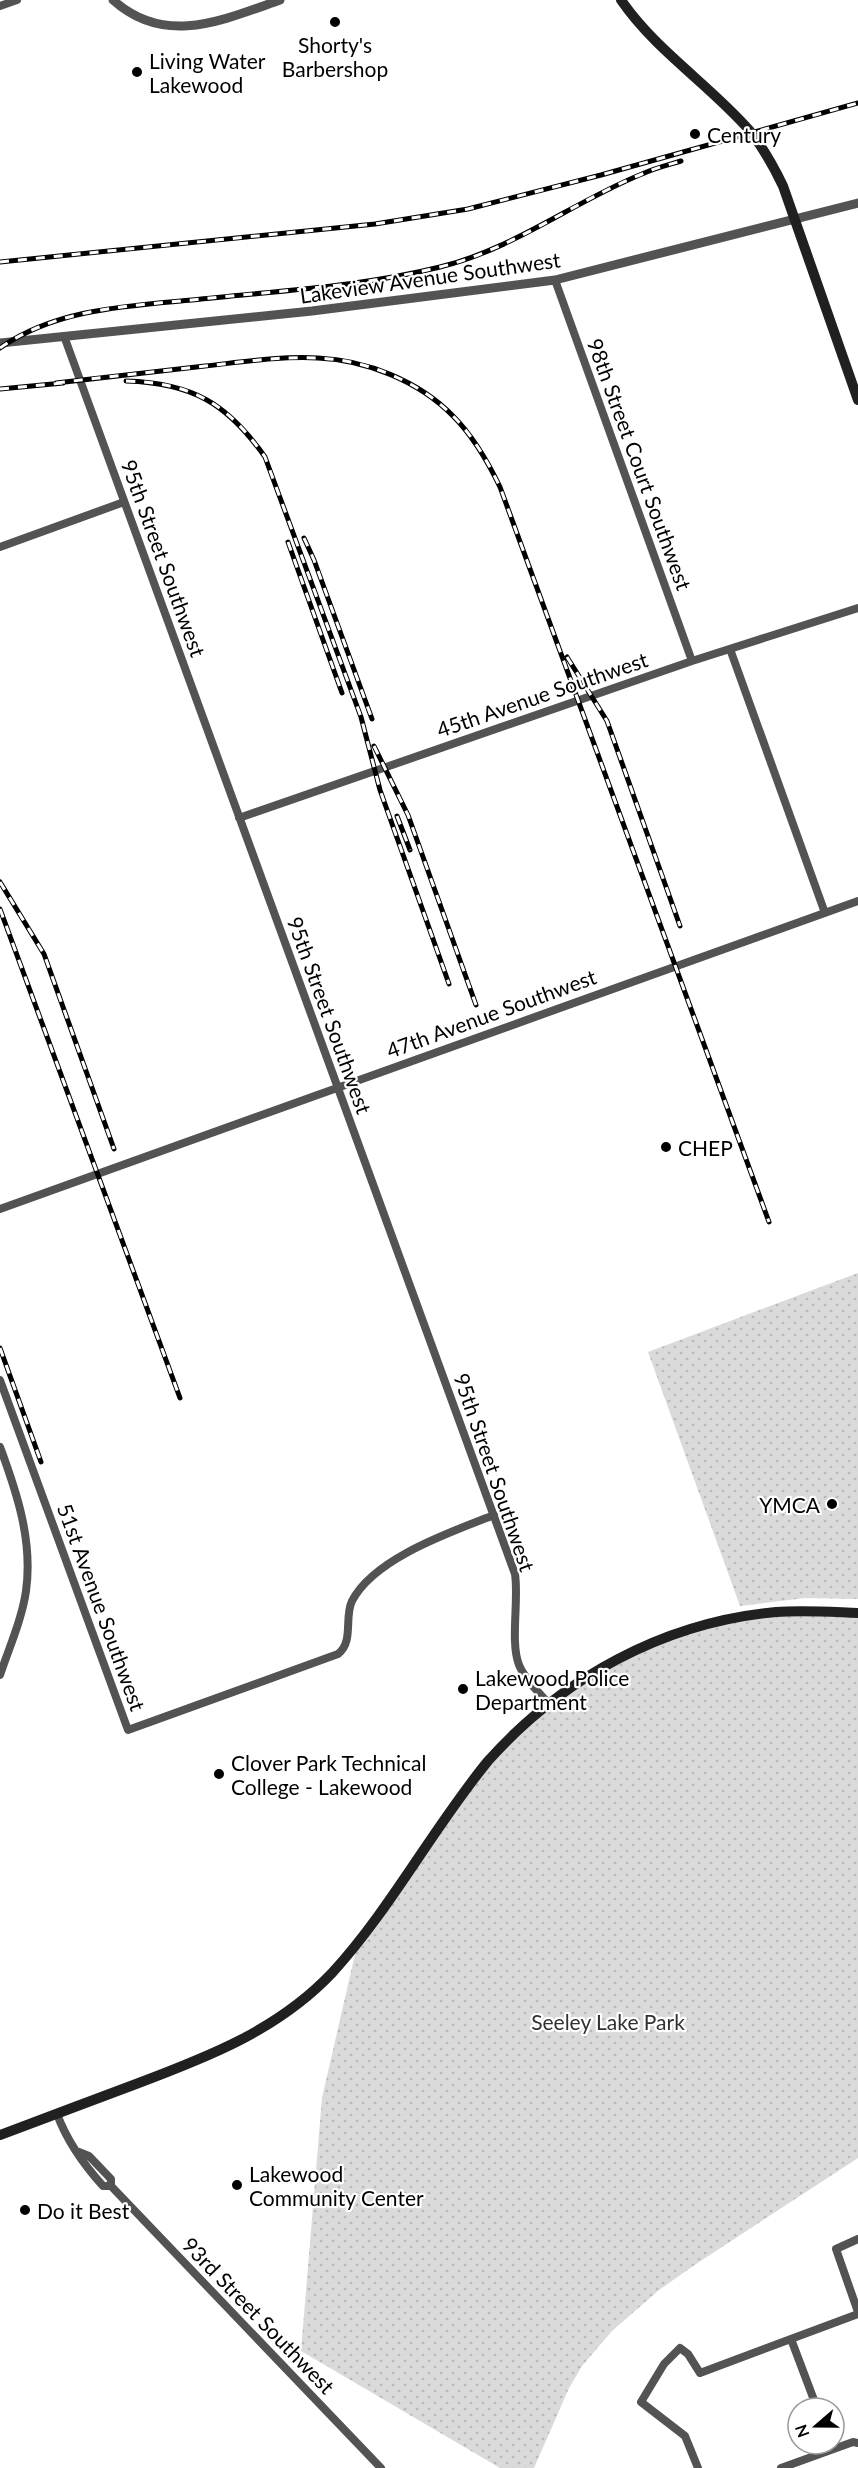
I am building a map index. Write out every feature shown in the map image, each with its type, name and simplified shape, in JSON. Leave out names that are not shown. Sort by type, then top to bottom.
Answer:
[{"type":"main road","points":[[621,0],[660,45],[750,132],[772,164],[854,377],[858,400]]},
{"type":"main road","points":[[0,2135],[225,2050],[263,2029],[298,2004],[330,1974],[358,1941],[488,1761],[507,1740],[548,1702],[605,1665],[680,1632],[774,1612],[858,1613]]},
{"type":"street","points":[[0,6],[17,0]]},
{"type":"street","points":[[113,0],[143,20],[162,25],[185,27],[208,24],[280,0]]},
{"type":"street","name":"Lakeview Avenue Southwest","points":[[0,343],[312,311],[555,280],[858,203]]},
{"type":"street","name":"98th Street Court Southwest","points":[[555,280],[692,661]]},
{"type":"street","name":"95th Street Southwest","points":[[64,336],[515,1574],[517,1658],[529,1681],[548,1702]]},
{"type":"street","points":[[0,547],[124,502]]},
{"type":"street","name":"45th Avenue Southwest","points":[[239,818],[692,661],[858,608]]},
{"type":"street","points":[[730,649],[825,913]]},
{"type":"street","name":"47th Avenue Southwest","points":[[0,1209],[858,901]]},
{"type":"street","name":"51st Avenue Southwest","points":[[0,1380],[128,1730],[338,1654],[343,1650],[347,1639],[348,1611],[352,1601],[369,1581],[409,1551],[494,1515]]},
{"type":"street","points":[[0,1447],[23,1518],[28,1548],[26,1591],[0,1675]]},
{"type":"street","name":"93rd Street Southwest","points":[[57,2114],[62,2128],[79,2152],[82,2162],[103,2186],[111,2186],[381,2468]]},
{"type":"street","points":[[698,2468],[685,2436],[641,2402],[664,2364],[680,2348],[688,2354],[700,2373],[858,2313],[836,2249],[858,2240]]},
{"type":"street","points":[[791,2339],[812,2396]]},
{"type":"street","points":[[781,2468],[809,2456]]},
{"type":"green space","points":[[858,1273],[858,1599],[805,1598],[740,1606],[648,1352]]},
{"type":"green space","name":"Seeley Lake Park","points":[[858,1613],[858,2158],[659,2290],[612,2331],[582,2366],[569,2388],[534,2468],[500,2468],[301,2351],[322,2098],[358,1941],[472,1781],[548,1703],[655,1641],[748,1617]]},
{"type":"railway","points":[[0,262],[375,224],[468,209],[601,175],[858,103]]},
{"type":"railway","points":[[0,348],[44,325],[92,312],[348,284],[440,267],[493,249],[617,185],[681,161]]},
{"type":"railway","points":[[56,383],[262,360],[290,358],[336,360],[373,368],[408,383],[439,404],[467,432],[480,450],[500,487],[769,1222]]},
{"type":"railway","points":[[126,381],[170,386],[206,400],[237,423],[265,457],[361,717],[380,790],[449,984]]},
{"type":"railway","points":[[0,389],[63,383]]},
{"type":"railway","points":[[304,538],[372,719]]},
{"type":"railway","points":[[288,542],[342,693]]},
{"type":"railway","points":[[567,657],[607,721],[680,926]]},
{"type":"railway","points":[[374,746],[408,815],[476,1005]]},
{"type":"railway","points":[[397,816],[410,850]]},
{"type":"railway","points":[[0,882],[44,954],[114,1149]]},
{"type":"railway","points":[[0,909],[180,1398]]},
{"type":"railway","points":[[0,1348],[41,1462]]},
{"type":"place","name":"Shorty's Barbershop","points":[[335,22]]},
{"type":"place","name":"Living Water Lakewood","points":[[137,72]]},
{"type":"place","name":"Century","points":[[695,134]]},
{"type":"place","name":"CHEP","points":[[666,1147]]},
{"type":"place","name":"YMCA","points":[[832,1504]]},
{"type":"place","name":"Lakewood Police Department","points":[[463,1689]]},
{"type":"place","name":"Clover Park Technical College - Lakewood","points":[[219,1774]]},
{"type":"place","name":"Lakewood Community Center","points":[[237,2185]]},
{"type":"place","name":"Do it Best","points":[[25,2210]]}]
